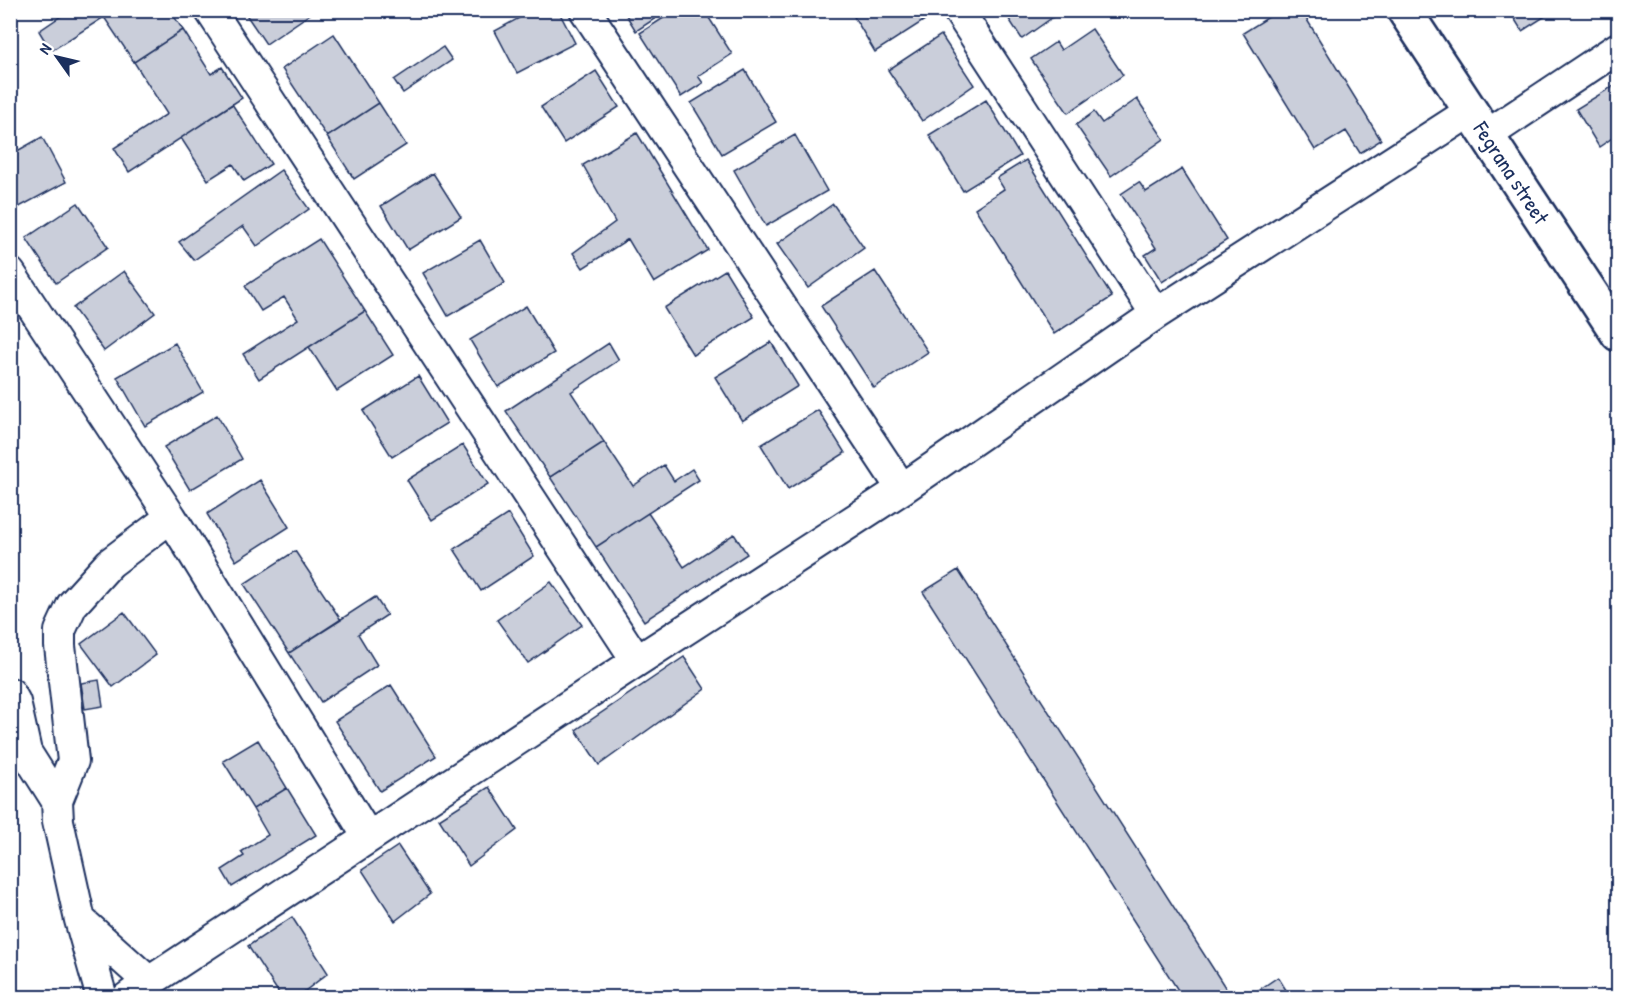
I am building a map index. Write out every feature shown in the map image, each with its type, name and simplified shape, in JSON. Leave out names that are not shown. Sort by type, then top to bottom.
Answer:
[{"type":"street","points":[[210,10],[637,661]]},
{"type":"street","points":[[585,10],[902,489]]},
{"type":"street","points":[[958,10],[1156,314]]},
{"type":"street","name":"Fegrana street","points":[[1404,10],[1618,334]]},
{"type":"street","points":[[80,920],[138,990],[368,837],[902,489],[1156,314],[1479,123],[1618,48]]},
{"type":"street","points":[[10,273],[171,517],[368,837]]},
{"type":"street","points":[[102,998],[80,920],[58,821],[57,801],[74,761],[60,631],[72,605],[110,563],[171,517]]},
{"type":"street","points":[[10,693],[15,702],[26,752],[57,801]]},
{"type":"building","points":[[70,10],[170,10],[183,30],[134,62],[104,17],[51,51],[39,31]]},
{"type":"building","points":[[243,10],[316,10],[266,44]]},
{"type":"building","points":[[534,10],[558,10],[575,43],[517,73],[495,31]]},
{"type":"building","points":[[623,10],[660,10],[662,14],[636,31]]},
{"type":"building","points":[[676,10],[704,10],[732,54],[698,76],[703,83],[681,97],[640,33]]},
{"type":"building","points":[[850,10],[924,10],[928,18],[875,52]]},
{"type":"building","points":[[1003,10],[1063,10],[1022,39]]},
{"type":"building","points":[[1280,10],[1301,10],[1381,140],[1360,153],[1346,131],[1315,150],[1243,33]]},
{"type":"building","points":[[1509,10],[1555,10],[1522,31]]},
{"type":"building","points":[[1092,29],[1123,75],[1068,113],[1031,59],[1056,42],[1061,50]]},
{"type":"building","points":[[183,30],[211,74],[222,67],[242,98],[129,172],[114,148],[167,114],[134,62]]},
{"type":"building","points":[[334,34],[379,103],[327,137],[282,69]]},
{"type":"building","points":[[941,35],[974,85],[922,121],[888,70]]},
{"type":"building","points":[[443,47],[452,60],[403,93],[394,80]]},
{"type":"building","points":[[745,70],[776,122],[722,154],[691,103]]},
{"type":"building","points":[[596,71],[619,107],[564,143],[541,107]]},
{"type":"building","points":[[1618,83],[1618,134],[1599,147],[1576,109]]},
{"type":"building","points":[[1137,99],[1164,139],[1111,176],[1076,125],[1094,112],[1102,123]]},
{"type":"building","points":[[986,100],[1020,156],[963,191],[929,135]]},
{"type":"building","points":[[10,102],[18,116],[10,121]]},
{"type":"building","points":[[379,103],[406,145],[354,179],[327,137]]},
{"type":"building","points":[[232,104],[271,164],[244,181],[233,164],[208,180],[181,138]]},
{"type":"building","points":[[637,133],[708,250],[654,283],[628,239],[583,268],[573,253],[615,222],[583,165]]},
{"type":"building","points":[[795,135],[827,191],[766,226],[734,170]]},
{"type":"building","points":[[42,137],[66,182],[10,212],[10,155]]},
{"type":"building","points":[[1026,160],[1112,297],[1054,334],[975,208],[1004,189],[997,178]]},
{"type":"building","points":[[1182,169],[1227,240],[1162,282],[1145,255],[1156,248],[1121,194],[1139,182],[1146,192]]},
{"type":"building","points":[[281,170],[309,209],[257,246],[243,226],[194,260],[179,242]]},
{"type":"building","points":[[433,173],[461,217],[408,250],[381,206]]},
{"type":"building","points":[[78,203],[108,247],[56,283],[26,238]]},
{"type":"building","points":[[833,204],[864,248],[808,288],[777,244]]},
{"type":"building","points":[[319,239],[365,311],[259,379],[243,354],[298,319],[284,297],[261,311],[245,286]]},
{"type":"building","points":[[480,240],[505,283],[448,316],[423,273]]},
{"type":"building","points":[[725,270],[754,317],[693,355],[664,308]]},
{"type":"building","points":[[124,271],[155,313],[104,351],[73,308]]},
{"type":"building","points":[[875,271],[928,352],[874,388],[821,306]]},
{"type":"building","points":[[526,306],[554,353],[498,387],[470,340]]},
{"type":"building","points":[[365,311],[393,355],[337,391],[309,347]]},
{"type":"building","points":[[771,342],[798,386],[742,421],[715,377]]},
{"type":"building","points":[[175,343],[203,392],[145,426],[117,377]]},
{"type":"building","points":[[609,343],[619,360],[571,392],[604,442],[550,477],[506,411]]},
{"type":"building","points":[[418,376],[447,423],[392,457],[363,411]]},
{"type":"building","points":[[818,410],[845,453],[788,489],[761,445]]},
{"type":"building","points":[[217,415],[242,459],[190,490],[164,447]]},
{"type":"building","points":[[604,442],[633,486],[664,465],[674,481],[692,469],[699,480],[596,547],[550,477]]},
{"type":"building","points":[[463,445],[488,484],[432,520],[407,480]]},
{"type":"building","points":[[260,480],[289,527],[236,561],[207,514]]},
{"type":"building","points":[[648,513],[684,567],[734,534],[747,554],[644,621],[596,547]]},
{"type":"building","points":[[508,514],[534,556],[481,591],[454,549]]},
{"type":"building","points":[[295,551],[341,620],[289,653],[244,584]]},
{"type":"building","points":[[958,570],[1232,998],[1183,998],[923,592]]},
{"type":"building","points":[[551,582],[582,625],[528,663],[497,620]]},
{"type":"building","points":[[375,597],[387,615],[358,634],[377,665],[321,702],[289,653]]},
{"type":"building","points":[[124,612],[156,655],[113,687],[81,644]]},
{"type":"building","points":[[684,657],[705,689],[599,765],[576,730]]},
{"type":"building","points":[[99,680],[103,706],[85,709],[81,683]]},
{"type":"building","points":[[391,685],[436,756],[380,791],[335,721]]},
{"type":"building","points":[[258,740],[287,788],[253,809],[223,761]]},
{"type":"building","points":[[489,787],[517,830],[469,866],[439,819]]},
{"type":"building","points":[[287,788],[316,835],[232,887],[222,870],[244,856],[241,852],[268,835],[253,809]]},
{"type":"building","points":[[398,846],[430,894],[395,921],[362,870]]},
{"type":"building","points":[[292,917],[328,973],[296,998],[282,998],[248,946]]},
{"type":"building","points":[[1278,977],[1291,998],[1247,998]]}]
